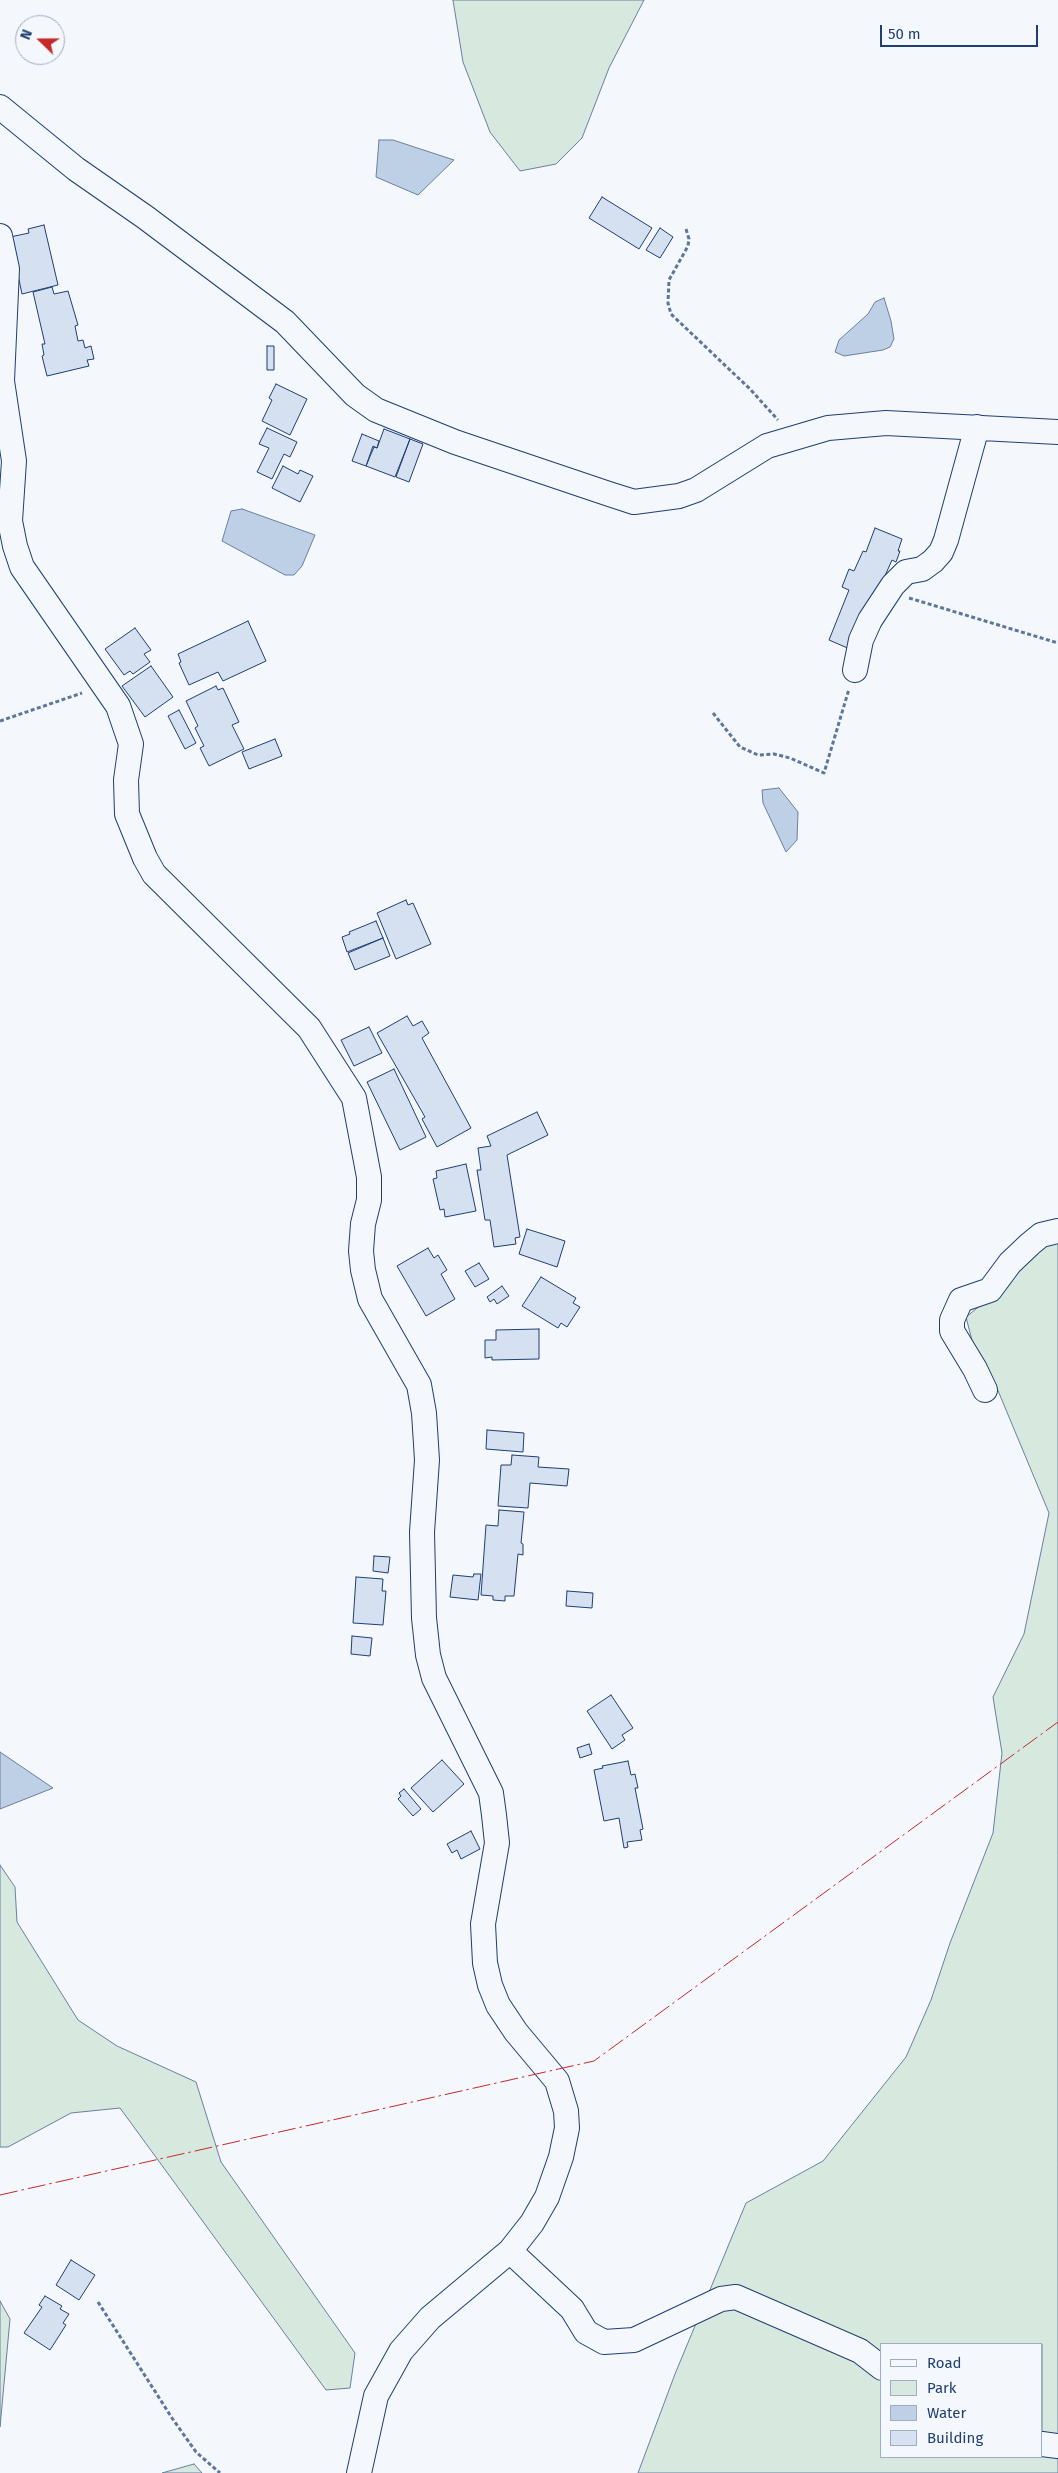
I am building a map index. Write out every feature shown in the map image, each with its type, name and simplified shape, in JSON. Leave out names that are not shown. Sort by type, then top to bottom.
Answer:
[{"type":"street","points":[[0,107],[76,169],[145,217],[285,322],[355,395],[376,410],[455,442],[634,502],[664,500],[696,490],[767,446],[828,428],[886,423],[1058,432]]},
{"type":"street","points":[[0,236],[7,269],[2,381],[14,461],[10,521],[22,567],[118,706],[132,744],[126,780],[127,814],[145,858],[154,874],[309,1028],[354,1098],[360,1119],[369,1177],[369,1200],[363,1224],[363,1270],[370,1299],[419,1385],[424,1413],[427,1460],[422,1532],[424,1618],[428,1655],[434,1678],[491,1793],[497,1843],[483,1924],[485,1963],[490,1986],[498,2005],[516,2032],[557,2081],[566,2111],[567,2128],[561,2157],[547,2197],[532,2223],[510,2251],[430,2318],[401,2351],[376,2396],[359,2473]]},
{"type":"street","points":[[855,670],[860,640],[870,620],[893,585],[906,572],[922,569],[941,552],[977,427]]},
{"type":"street","points":[[985,1390],[975,1369],[952,1331],[952,1320],[961,1300],[990,1290],[1010,1263],[1030,1244],[1041,1235],[1058,1231]]},
{"type":"street","points":[[510,2251],[572,2309],[586,2332],[604,2342],[634,2340],[721,2299],[736,2297],[860,2351],[880,2366]]},
{"type":"street","points":[[1043,2444],[1058,2446]]},
{"type":"path","points":[[686,229],[689,239],[688,246],[669,280],[668,303],[671,314],[768,407],[792,439]]},
{"type":"path","points":[[893,585],[911,599],[1058,643]]},
{"type":"path","points":[[713,713],[740,747],[758,755],[774,754],[790,758],[824,773],[855,670]]},
{"type":"path","points":[[0,721],[65,700],[103,683]]},
{"type":"path","points":[[98,2302],[196,2452],[220,2473]]},
{"type":"green space","points":[[453,0],[644,0],[609,68],[582,138],[556,164],[520,171],[490,132],[463,62]]},
{"type":"green space","points":[[1058,1239],[1058,2473],[638,2473],[675,2374],[746,2203],[823,2161],[906,2057],[931,2000],[950,1943],[993,1833],[1002,1753],[993,1697],[1024,1634],[1049,1513],[994,1381],[976,1356],[966,1317],[1002,1288],[1045,1240]]},
{"type":"green space","points":[[0,1865],[15,1887],[17,1922],[78,2020],[117,2046],[196,2082],[221,2162],[355,2353],[350,2388],[326,2390],[120,2108],[71,2113],[8,2147],[0,2147]]},
{"type":"green space","points":[[0,2301],[10,2319],[0,2427]]},
{"type":"green space","points":[[194,2464],[202,2473],[162,2473]]},
{"type":"water","points":[[379,140],[393,140],[454,160],[418,195],[376,177]]},
{"type":"water","points":[[884,298],[894,339],[890,347],[883,350],[844,356],[835,352],[839,340],[868,314],[875,302]]},
{"type":"water","points":[[242,509],[315,535],[302,566],[294,575],[285,575],[222,541],[231,511]]},
{"type":"water","points":[[779,788],[798,812],[797,840],[786,852],[763,803],[762,790]]},
{"type":"water","points":[[0,1752],[53,1788],[0,1809]]},
{"type":"building","points":[[602,197],[652,228],[639,249],[589,218]]},
{"type":"building","points":[[44,225],[58,285],[22,294],[10,237],[29,233],[28,229]]},
{"type":"building","points":[[660,228],[673,237],[660,258],[646,250]]},
{"type":"building","points":[[52,287],[54,294],[68,291],[78,325],[75,326],[78,341],[83,340],[85,348],[91,346],[94,359],[87,360],[89,366],[47,376],[42,356],[44,355],[42,344],[45,344],[33,292]]},
{"type":"building","points":[[267,346],[274,346],[274,370],[267,370]]},
{"type":"building","points":[[276,384],[307,399],[290,435],[262,421],[272,400],[269,398]]},
{"type":"building","points":[[267,428],[297,442],[290,457],[284,454],[272,479],[257,472],[269,448],[259,444]]},
{"type":"building","points":[[384,429],[410,439],[395,477],[366,466],[374,447],[377,448]]},
{"type":"building","points":[[362,434],[379,441],[377,448],[373,446],[366,466],[352,461]]},
{"type":"building","points":[[410,439],[423,444],[409,482],[396,477]]},
{"type":"building","points":[[283,466],[298,474],[300,470],[313,476],[300,502],[272,488]]},
{"type":"building","points":[[875,528],[902,539],[898,551],[900,551],[896,562],[892,560],[852,650],[829,640],[849,590],[842,587],[849,569],[854,571],[863,551],[866,552]]},
{"type":"building","points":[[248,621],[266,661],[223,681],[218,672],[189,685],[179,663],[181,662],[178,654]]},
{"type":"building","points":[[135,628],[151,650],[144,654],[150,662],[133,674],[130,671],[124,675],[105,649]]},
{"type":"building","points":[[151,666],[173,697],[145,717],[122,686]]},
{"type":"building","points":[[216,686],[218,690],[223,688],[239,722],[232,725],[244,749],[209,766],[200,748],[204,746],[195,728],[198,726],[186,701]]},
{"type":"building","points":[[179,710],[196,743],[185,749],[168,716]]},
{"type":"building","points":[[275,739],[282,756],[249,769],[242,752]]},
{"type":"building","points":[[406,900],[408,905],[413,903],[431,944],[396,959],[377,913]]},
{"type":"building","points":[[376,921],[383,938],[347,952],[342,937],[350,934],[349,932]]},
{"type":"building","points":[[383,938],[390,956],[355,970],[348,953]]},
{"type":"building","points":[[407,1016],[413,1026],[422,1021],[429,1033],[422,1038],[471,1128],[437,1147],[422,1119],[425,1117],[377,1033]]},
{"type":"building","points":[[369,1027],[382,1053],[354,1066],[341,1040]]},
{"type":"building","points":[[394,1069],[426,1137],[400,1150],[367,1082]]},
{"type":"building","points":[[537,1112],[548,1135],[507,1155],[520,1237],[515,1238],[516,1244],[494,1247],[490,1220],[485,1220],[477,1170],[481,1170],[478,1148],[491,1146],[487,1136]]},
{"type":"building","points":[[466,1164],[476,1211],[445,1217],[444,1209],[440,1210],[433,1179],[437,1178],[436,1171]]},
{"type":"building","points":[[527,1229],[565,1241],[557,1267],[519,1254]]},
{"type":"building","points":[[428,1248],[434,1258],[438,1255],[447,1270],[441,1274],[455,1299],[426,1316],[397,1266]]},
{"type":"building","points":[[479,1263],[489,1279],[475,1287],[465,1271]]},
{"type":"building","points":[[541,1277],[576,1298],[573,1303],[580,1307],[567,1327],[561,1323],[558,1328],[522,1306]]},
{"type":"building","points":[[502,1286],[509,1296],[497,1304],[494,1299],[490,1302],[487,1297]]},
{"type":"building","points":[[539,1329],[539,1359],[492,1360],[492,1357],[485,1358],[485,1340],[496,1340],[496,1330]]},
{"type":"building","points":[[487,1430],[524,1433],[523,1452],[486,1449]]},
{"type":"building","points":[[512,1455],[539,1457],[538,1467],[569,1469],[567,1486],[530,1483],[528,1508],[498,1506],[501,1465],[511,1465]]},
{"type":"building","points":[[499,1510],[524,1512],[521,1543],[523,1544],[523,1555],[518,1554],[514,1596],[505,1596],[505,1601],[493,1600],[493,1596],[481,1595],[486,1525],[498,1526]]},
{"type":"building","points":[[374,1556],[390,1557],[388,1573],[373,1571]]},
{"type":"building","points":[[474,1574],[481,1574],[478,1600],[450,1597],[453,1575],[473,1577]]},
{"type":"building","points":[[356,1577],[383,1579],[382,1591],[386,1591],[383,1625],[353,1623]]},
{"type":"building","points":[[567,1591],[593,1593],[592,1608],[566,1606]]},
{"type":"building","points":[[352,1636],[372,1638],[370,1656],[351,1654]]},
{"type":"building","points":[[611,1695],[633,1728],[622,1735],[625,1740],[612,1749],[587,1711]]},
{"type":"building","points":[[589,1744],[592,1754],[580,1758],[577,1748]]},
{"type":"building","points":[[442,1760],[464,1784],[433,1812],[411,1788]]},
{"type":"building","points":[[628,1761],[631,1775],[635,1774],[638,1788],[635,1788],[643,1829],[640,1830],[642,1840],[627,1842],[628,1847],[624,1848],[619,1818],[604,1821],[594,1770],[603,1768],[602,1766]]},
{"type":"building","points":[[404,1789],[421,1809],[413,1816],[398,1799],[401,1796],[399,1793]]},
{"type":"building","points":[[471,1831],[480,1849],[461,1859],[457,1850],[452,1853],[447,1844]]},
{"type":"building","points":[[71,2260],[95,2275],[79,2300],[56,2285]]},
{"type":"building","points":[[45,2296],[62,2306],[60,2309],[69,2314],[63,2323],[66,2325],[50,2350],[24,2333],[42,2307],[39,2305]]},
{"type":"power","points":[[0,2195],[594,2061],[1058,1722]]}]
